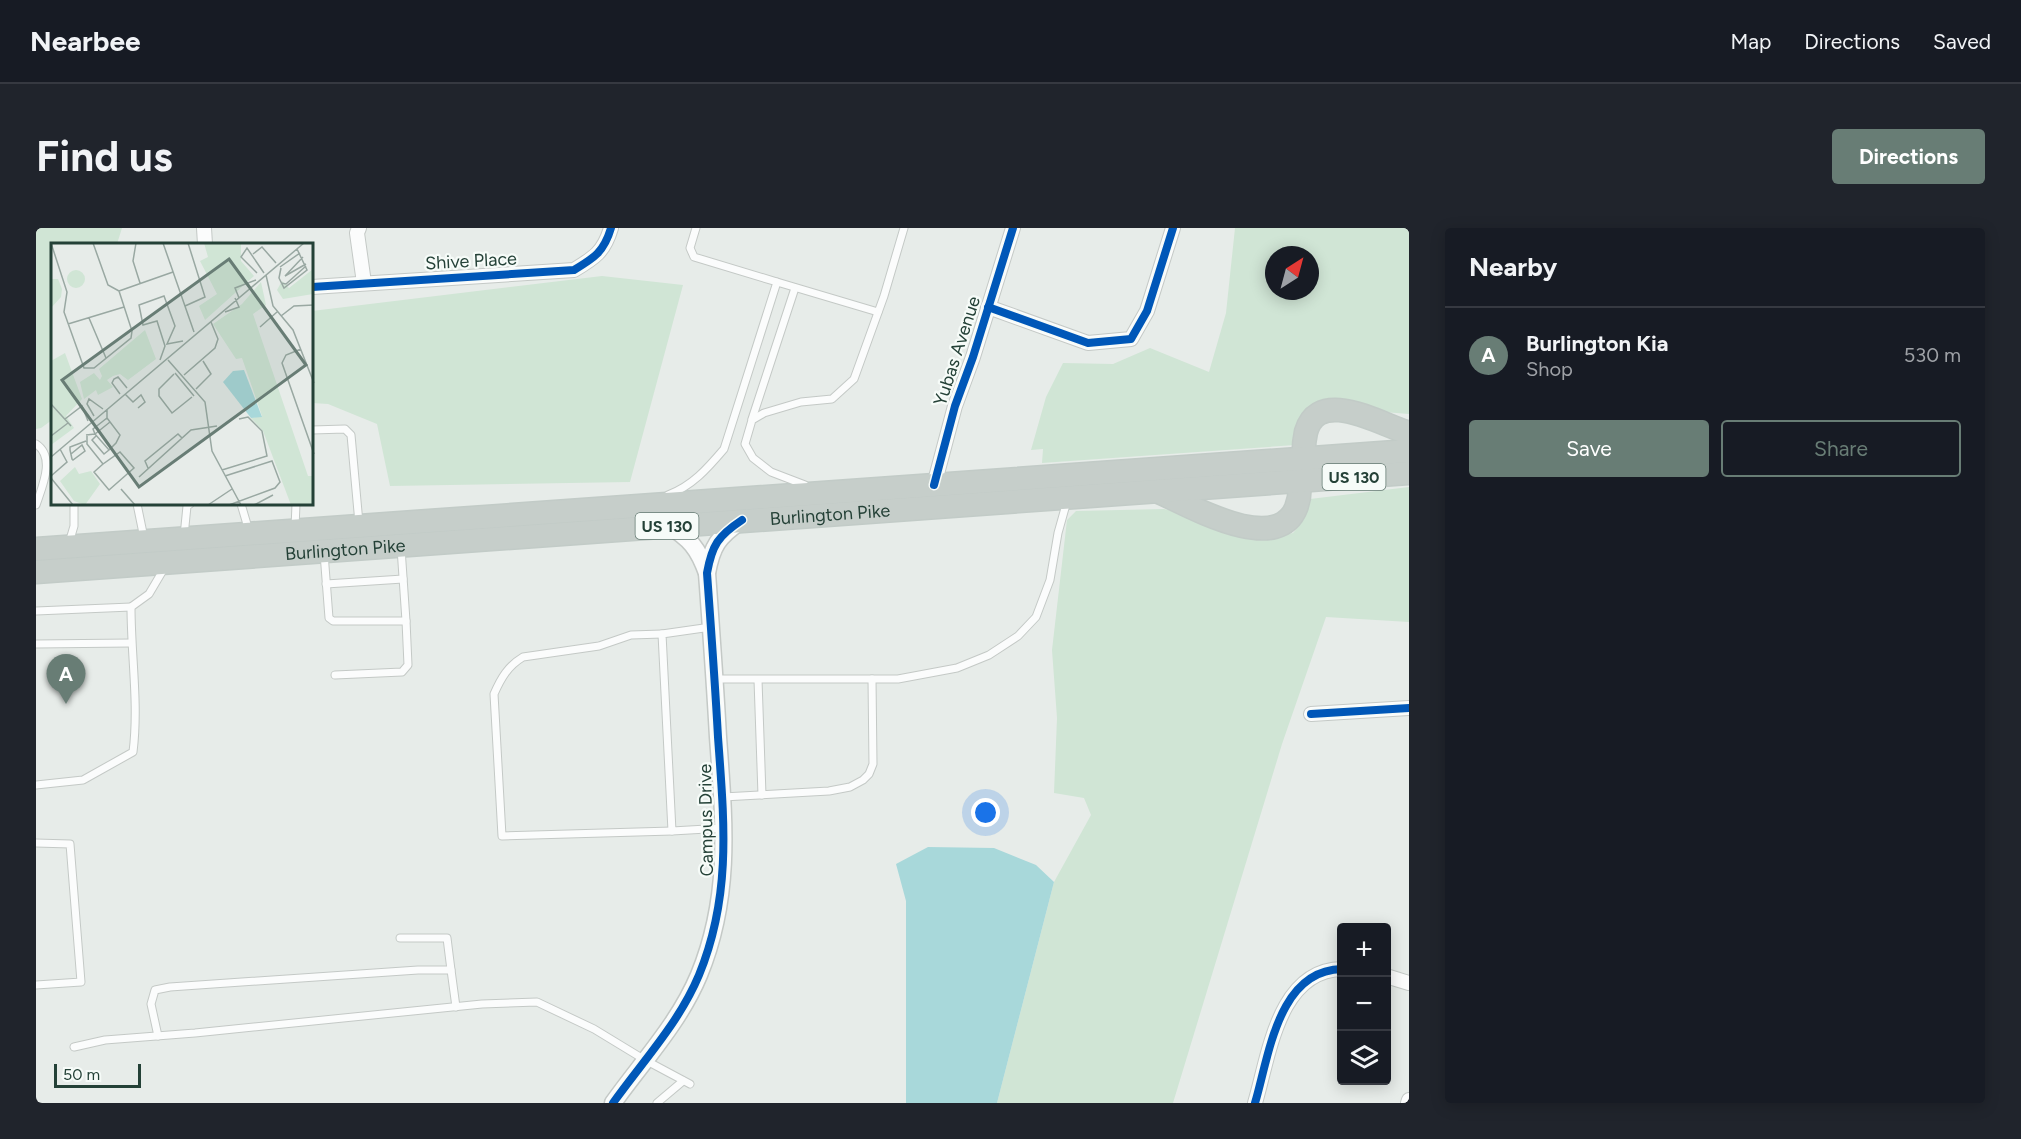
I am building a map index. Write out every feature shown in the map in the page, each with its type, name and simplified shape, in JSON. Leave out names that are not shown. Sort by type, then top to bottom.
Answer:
[{"type":"highway","points":[[1158,491],[1234,523],[1266,529],[1279,527],[1294,513],[1306,480],[1307,472],[1296,459],[1304,443],[1308,426],[1317,413],[1330,409],[1344,410],[1409,433]]},
{"type":"highway","name":"Burlington Pike","points":[[36,549],[1409,451]]},
{"type":"highway","name":"Burlington Pike","points":[[36,572],[1409,473]]},
{"type":"street","points":[[204,228],[205,243]]},
{"type":"street","points":[[359,228],[357,234],[364,283]]},
{"type":"street","name":"Shive Place","points":[[314,287],[574,270],[598,256],[611,228]]},
{"type":"street","name":"Yubas Avenue","points":[[934,485],[955,406],[973,357],[1013,228]]},
{"type":"street","points":[[988,307],[1088,343],[1131,339],[1147,311],[1173,228]]},
{"type":"street","name":"Campus Drive","points":[[613,1103],[686,1001],[699,975],[720,904],[724,871],[725,828],[707,573],[710,554],[717,542],[726,531],[742,520]]},
{"type":"street","name":"Campus Drive","points":[[668,525],[691,543],[700,554],[707,573]]},
{"type":"street","points":[[1311,714],[1409,708]]},
{"type":"street","points":[[1255,1103],[1289,998],[1297,988],[1315,975],[1337,970]]},
{"type":"street","points":[[1389,977],[1409,983]]},
{"type":"lane","points":[[696,228],[690,248],[694,258],[878,312]]},
{"type":"lane","points":[[752,420],[764,412],[801,402],[832,399],[854,380],[904,228]]},
{"type":"lane","points":[[640,506],[682,490],[705,471],[724,449],[777,282]]},
{"type":"lane","points":[[795,288],[745,444],[753,458],[771,472],[801,484],[840,492]]},
{"type":"lane","points":[[314,430],[345,429],[351,435],[359,525]]},
{"type":"lane","points":[[36,444],[42,448],[46,458],[45,480],[36,505]]},
{"type":"lane","points":[[714,679],[898,679],[957,668],[989,655],[1018,636],[1036,616],[1050,580],[1058,533],[1068,498]]},
{"type":"lane","points":[[68,546],[74,526],[74,506]]},
{"type":"lane","points":[[137,506],[144,541]]},
{"type":"lane","points":[[184,538],[187,506]]},
{"type":"lane","points":[[242,506],[250,533]]},
{"type":"lane","points":[[295,530],[296,506]]},
{"type":"lane","points":[[335,675],[402,672],[408,665],[401,545]]},
{"type":"lane","points":[[323,550],[329,618],[333,621],[406,621]]},
{"type":"lane","points":[[36,611],[131,607],[149,594],[168,561]]},
{"type":"lane","points":[[326,584],[403,579]]},
{"type":"lane","points":[[36,785],[83,780],[133,752],[136,722],[131,607]]},
{"type":"lane","points":[[711,627],[663,634],[632,635],[599,646],[523,657],[512,663],[501,677],[494,694],[502,836],[725,828]]},
{"type":"lane","points":[[663,634],[672,831]]},
{"type":"lane","points":[[36,644],[131,643]]},
{"type":"lane","points":[[758,680],[762,795]]},
{"type":"lane","points":[[723,797],[829,791],[850,787],[863,780],[869,774],[873,764],[872,680]]},
{"type":"lane","points":[[36,843],[70,844],[81,981],[36,985]]},
{"type":"lane","points":[[400,938],[447,938],[456,1007]]},
{"type":"lane","points":[[158,1036],[151,1004],[155,990],[354,974],[452,970]]},
{"type":"lane","points":[[74,1047],[105,1040],[456,1007],[537,1002],[594,1029],[687,1082],[657,1103]]},
{"type":"green space","points":[[36,228],[122,228],[117,243],[51,243],[51,421],[36,429]]},
{"type":"green space","points":[[1235,228],[1409,228],[1409,414],[1384,412],[1340,398],[1316,404],[1295,445],[1042,463],[1043,449],[1031,450],[1046,397],[1063,363],[1113,364],[1150,348],[1209,372],[1226,313]]},
{"type":"green space","points":[[602,276],[683,285],[630,482],[390,486],[377,424],[328,404],[314,403],[314,311]]},
{"type":"green space","points":[[1409,487],[1409,622],[1326,617],[1282,744],[1173,1103],[997,1103],[1054,882],[1091,815],[1084,798],[1054,793],[1057,718],[1052,650],[1067,520],[1076,511],[1164,509],[1192,515],[1267,539],[1293,533],[1303,521],[1310,499]]},
{"type":"water","points":[[928,847],[994,848],[1036,865],[1054,882],[997,1103],[906,1103],[906,901],[896,864]]},
{"type":"cycle path","points":[[314,287],[574,270],[597,254],[605,243],[611,228]]},
{"type":"cycle path","points":[[934,485],[955,406],[973,357],[1013,228]]},
{"type":"cycle path","points":[[988,307],[1088,343],[1131,339],[1147,311],[1173,228]]},
{"type":"cycle path","points":[[613,1103],[671,1026],[691,993],[710,945],[717,916],[723,857],[723,828],[707,573],[717,542],[742,520]]},
{"type":"cycle path","points":[[1311,714],[1409,708]]},
{"type":"cycle path","points":[[1255,1103],[1272,1040],[1290,999],[1303,984],[1320,973],[1337,970]]},
{"type":"place","name":"Burlington Kia","points":[[66,704]]}]
